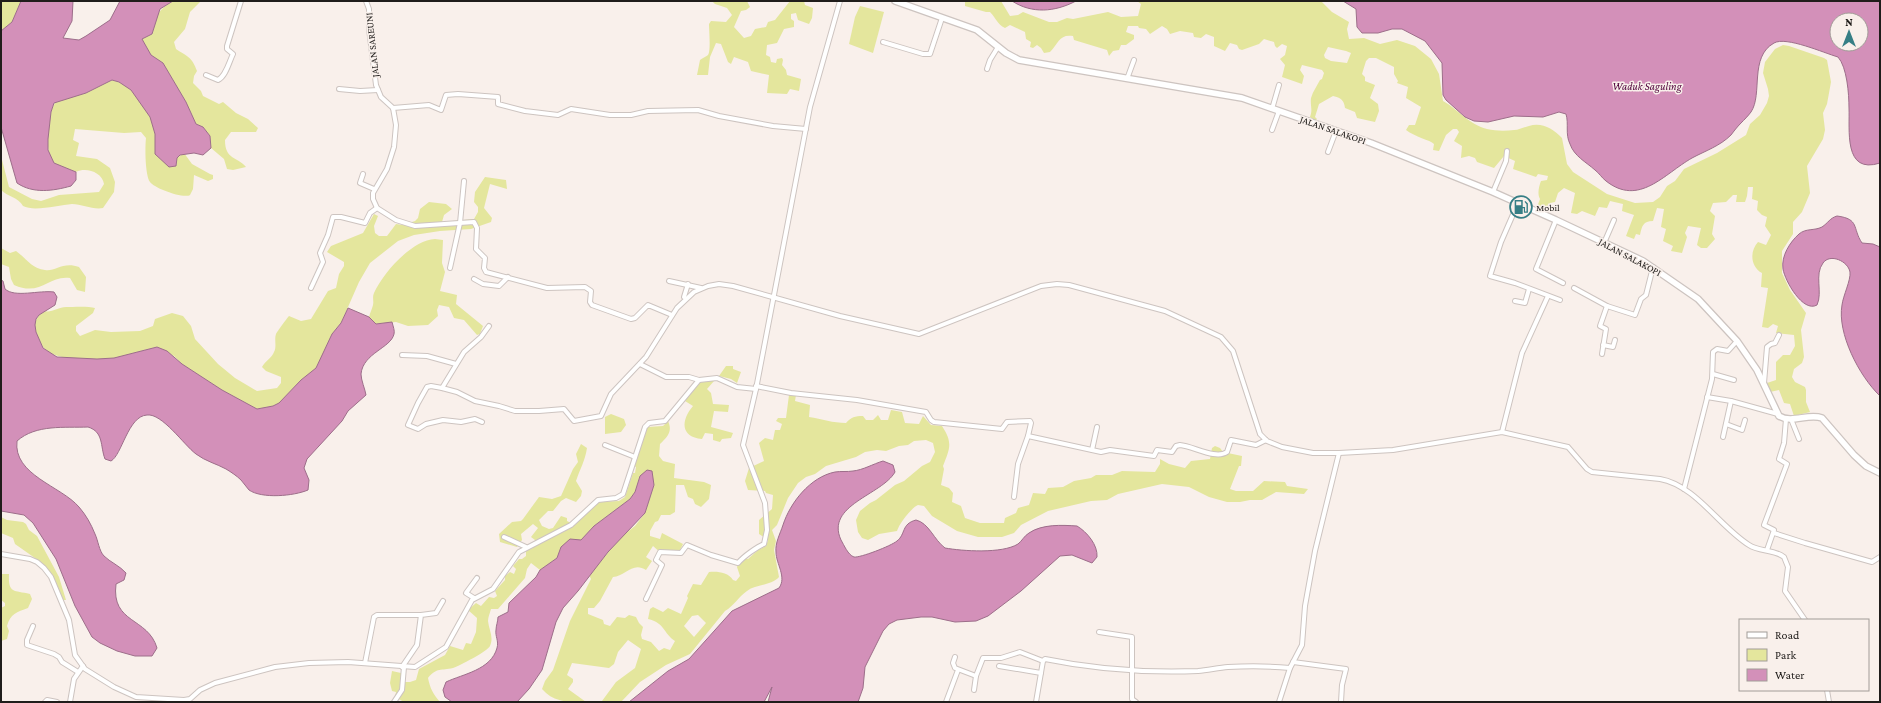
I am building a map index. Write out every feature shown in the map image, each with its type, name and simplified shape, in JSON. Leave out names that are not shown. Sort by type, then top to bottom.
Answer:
[{"type":"street","points":[[206,75],[218,80],[222,77],[227,68],[233,54],[227,49],[227,46],[241,1]]},
{"type":"street","name":"JALAN SAREUNI","points":[[366,1],[369,9],[368,29],[378,90],[381,98],[393,108]]},
{"type":"street","points":[[646,599],[662,565],[656,560],[660,552],[681,553],[687,545],[711,555],[738,563],[755,548],[764,544],[767,530],[765,503],[742,445],[756,388],[806,129],[814,93],[840,1]]},
{"type":"street","name":"JALAN SALAKOPI","points":[[895,1],[977,30],[1008,55],[1019,60],[1239,98],[1336,131],[1494,192],[1556,220],[1653,267],[1698,300],[1737,341],[1757,370],[1778,414]]},
{"type":"street","points":[[883,42],[924,55],[930,54],[942,18]]},
{"type":"street","points":[[987,69],[990,60],[998,47]]},
{"type":"street","points":[[1127,79],[1134,60]]},
{"type":"street","points":[[1272,109],[1280,85]]},
{"type":"street","points":[[339,90],[378,90]]},
{"type":"street","points":[[672,315],[648,306],[632,319],[592,305],[590,302],[590,291],[586,287],[547,288],[485,271],[485,258],[476,249],[477,226],[471,221],[423,226],[408,225],[396,220],[377,208],[373,199],[374,189],[387,169],[394,147],[396,125],[393,108],[429,105],[442,110],[446,95],[458,94],[498,97],[498,104],[502,106],[546,114],[558,115],[571,109],[613,115],[631,115],[648,111],[698,110],[719,116],[773,126],[806,129]]},
{"type":"street","points":[[1272,130],[1279,111]]},
{"type":"street","points":[[1328,152],[1336,131]]},
{"type":"street","points":[[1494,192],[1506,161],[1507,151]]},
{"type":"street","points":[[363,174],[360,183],[374,189]]},
{"type":"street","points":[[450,268],[460,223],[464,182]]},
{"type":"street","points":[[1518,203],[1501,242],[1490,276],[1560,300]]},
{"type":"street","points":[[311,288],[323,262],[320,253],[334,216],[365,223],[370,213],[377,208]]},
{"type":"street","points":[[1556,220],[1536,269],[1563,283]]},
{"type":"street","points":[[1604,243],[1614,220]]},
{"type":"street","points":[[1574,288],[1607,306],[1636,314],[1641,299],[1646,295],[1653,267]]},
{"type":"street","points":[[474,279],[483,284],[499,286],[508,277]]},
{"type":"street","points":[[669,280],[702,288]]},
{"type":"street","points":[[684,296],[688,284]]},
{"type":"street","points":[[482,422],[475,419],[460,422],[443,420],[426,424],[420,429],[409,426],[415,408],[427,387],[431,386],[457,392],[475,401],[515,411],[565,410],[573,420],[602,415],[611,394],[640,364],[653,347],[672,315],[681,304],[702,288],[716,284],[726,284],[773,298],[917,334],[942,326],[1047,284],[1069,285],[1165,311],[1217,334],[1229,346],[1233,353],[1255,423],[1260,434],[1266,440],[1277,446],[1317,453],[1393,450],[1502,432],[1568,447],[1587,469],[1592,472],[1660,479],[1684,489],[1750,546],[1781,554],[1786,559],[1788,567],[1785,591],[1804,619]]},
{"type":"street","points":[[1515,302],[1524,303],[1529,289]]},
{"type":"street","points":[[1502,432],[1522,352],[1548,296]]},
{"type":"street","points":[[1602,354],[1606,329],[1600,326],[1607,306]]},
{"type":"street","points":[[442,388],[464,352],[481,337],[489,326]]},
{"type":"street","points":[[1764,383],[1767,347],[1776,342],[1779,335]]},
{"type":"street","points":[[1603,345],[1613,347],[1615,340]]},
{"type":"street","points":[[1684,489],[1713,374],[1713,352],[1717,350],[1728,351],[1737,341]]},
{"type":"street","points":[[402,355],[427,356],[456,364]]},
{"type":"street","points":[[640,364],[666,376],[689,377],[699,380],[716,378],[737,387],[857,400],[926,412],[930,420],[934,422],[1002,429],[1007,422],[1030,421],[1031,423],[1028,436],[1018,464],[1014,497]]},
{"type":"street","points":[[1713,374],[1734,380]]},
{"type":"street","points":[[1,554],[18,555],[37,562],[51,577],[69,620],[75,655],[83,666],[136,700],[187,700],[206,686],[275,667],[309,663],[348,662],[416,668],[446,647],[474,598],[493,589],[517,554],[526,547],[571,525],[597,500],[616,498],[623,494],[641,434],[646,426],[650,423],[661,423],[666,421],[699,380]]},
{"type":"street","points":[[1707,397],[1731,401],[1778,414],[1789,419],[1816,416],[1822,418],[1854,455],[1866,466],[1880,472]]},
{"type":"street","points":[[1723,437],[1731,401]]},
{"type":"street","points":[[1789,419],[1799,438]]},
{"type":"street","points":[[1789,419],[1779,460],[1787,464],[1764,525],[1774,530],[1774,533],[1805,544],[1872,562],[1880,557]]},
{"type":"street","points":[[1726,424],[1742,430],[1745,420]]},
{"type":"street","points":[[1092,450],[1097,427]]},
{"type":"street","points":[[1028,436],[1101,452],[1110,450],[1154,456],[1157,450],[1172,452],[1176,446],[1180,445],[1222,455],[1227,452],[1231,440],[1256,446],[1266,440]]},
{"type":"street","points":[[605,445],[635,457]]},
{"type":"street","points":[[1279,702],[1290,668],[1302,642],[1305,606],[1315,552],[1339,453]]},
{"type":"street","points":[[1767,550],[1774,533]]},
{"type":"street","points":[[504,537],[526,547]]},
{"type":"street","points":[[474,598],[466,593],[477,578]]},
{"type":"street","points":[[365,663],[374,617],[377,615],[421,615],[436,613],[444,601]]},
{"type":"street","points":[[394,702],[402,690],[403,667],[417,646],[421,615]]},
{"type":"street","points":[[33,626],[27,640],[27,645],[54,654],[59,657],[62,662],[78,672]]},
{"type":"street","points":[[1099,632],[1132,637],[1132,699],[1136,702]]},
{"type":"street","points":[[974,690],[976,676],[983,659],[1001,658],[1012,653],[1020,652],[1043,661],[1046,659],[1090,668],[1132,671],[1199,671],[1229,667],[1258,666],[1290,668]]},
{"type":"street","points":[[954,656],[954,666],[958,670],[976,676]]},
{"type":"street","points":[[1036,702],[1043,661]]},
{"type":"street","points":[[1294,662],[1346,669],[1342,685],[1341,702]]},
{"type":"street","points":[[70,702],[72,686],[78,672],[83,666]]},
{"type":"street","points":[[999,666],[1041,673]]},
{"type":"street","points":[[946,702],[958,670]]},
{"type":"street","points":[[1827,691],[1829,702]]},
{"type":"street","points":[[45,702],[48,700],[57,702]]},
{"type":"green space","points":[[1,1],[21,1],[12,22],[1,31]]},
{"type":"green space","points":[[173,1],[201,1],[190,12],[185,29],[174,42],[176,49],[189,58],[195,66],[197,71],[194,76],[193,83],[201,91],[203,96],[219,104],[223,102],[236,113],[248,119],[258,128],[256,132],[231,132],[225,140],[229,154],[246,167],[233,170],[227,169],[224,159],[211,148],[210,136],[203,127],[196,124],[186,102],[163,63],[151,55],[142,39],[152,34],[156,18],[163,9]]},
{"type":"green space","points":[[712,1],[747,1],[750,7],[741,11],[734,27],[744,38],[751,36],[755,29],[766,27],[768,22],[775,20],[790,1],[804,1],[805,5],[813,8],[812,18],[809,24],[798,20],[796,13],[791,14],[791,19],[794,21],[794,27],[784,29],[777,43],[767,45],[766,55],[770,57],[771,62],[776,63],[777,59],[782,58],[782,65],[786,70],[787,75],[801,79],[799,91],[790,89],[787,94],[767,93],[769,75],[751,71],[748,62],[734,57],[731,64],[728,62],[721,44],[716,43],[710,57],[708,75],[697,75],[700,60],[709,53],[709,24],[711,21],[726,22],[732,15],[727,8],[715,4]]},
{"type":"green space","points":[[965,1],[1001,1],[1010,16],[1018,15],[1023,12],[1049,22],[1057,22],[1067,18],[1073,19],[1108,12],[1121,17],[1138,16],[1141,4],[1137,1],[1321,1],[1332,12],[1349,22],[1347,29],[1349,39],[1364,38],[1380,44],[1397,40],[1415,46],[1431,59],[1439,74],[1443,101],[1474,124],[1487,129],[1507,131],[1534,125],[1547,127],[1562,138],[1567,164],[1573,172],[1607,194],[1635,203],[1653,202],[1660,197],[1667,186],[1675,181],[1684,169],[1717,153],[1746,135],[1750,124],[1760,115],[1767,103],[1769,96],[1763,73],[1765,62],[1775,49],[1783,45],[1789,46],[1824,58],[1827,60],[1831,82],[1827,104],[1823,113],[1825,130],[1823,139],[1807,166],[1810,193],[1802,212],[1793,222],[1793,234],[1782,251],[1782,273],[1790,290],[1806,313],[1801,330],[1804,357],[1802,363],[1794,369],[1792,377],[1795,382],[1805,387],[1806,402],[1810,412],[1794,416],[1790,404],[1784,403],[1779,390],[1770,392],[1767,383],[1776,380],[1776,362],[1783,355],[1790,355],[1795,346],[1794,335],[1776,333],[1778,326],[1773,324],[1768,328],[1762,327],[1768,288],[1761,287],[1762,273],[1755,267],[1752,255],[1758,242],[1766,245],[1771,235],[1765,226],[1767,217],[1762,215],[1757,210],[1758,201],[1752,199],[1753,187],[1748,187],[1745,202],[1736,202],[1737,195],[1733,195],[1726,202],[1713,203],[1710,211],[1715,216],[1712,234],[1715,239],[1707,248],[1701,248],[1697,245],[1701,228],[1688,226],[1685,233],[1687,237],[1682,253],[1671,251],[1673,246],[1663,241],[1666,229],[1661,227],[1664,209],[1657,208],[1653,221],[1645,223],[1642,227],[1640,235],[1636,234],[1634,239],[1626,236],[1634,215],[1622,211],[1623,204],[1610,201],[1607,208],[1599,207],[1595,216],[1582,211],[1577,214],[1571,213],[1575,193],[1564,188],[1558,193],[1555,202],[1550,203],[1547,211],[1537,207],[1540,199],[1538,192],[1540,183],[1541,181],[1547,180],[1548,176],[1538,174],[1536,177],[1513,169],[1515,161],[1504,156],[1494,168],[1477,162],[1475,158],[1469,156],[1461,158],[1462,146],[1454,141],[1459,132],[1457,129],[1453,129],[1446,135],[1439,151],[1433,150],[1434,144],[1406,130],[1409,125],[1415,125],[1421,107],[1406,98],[1408,87],[1397,83],[1398,81],[1394,74],[1394,67],[1376,58],[1369,58],[1366,61],[1362,74],[1365,77],[1365,81],[1375,85],[1370,98],[1378,104],[1379,111],[1375,122],[1357,118],[1355,112],[1345,108],[1342,100],[1333,96],[1319,104],[1315,117],[1317,119],[1315,121],[1310,117],[1311,98],[1324,73],[1322,70],[1302,65],[1300,70],[1304,76],[1302,84],[1282,77],[1285,65],[1280,59],[1285,55],[1287,46],[1282,44],[1277,48],[1274,42],[1264,39],[1259,44],[1242,50],[1239,49],[1237,45],[1230,43],[1225,51],[1214,46],[1214,37],[1206,34],[1201,38],[1194,37],[1193,33],[1180,31],[1170,34],[1167,29],[1162,26],[1150,34],[1146,29],[1139,28],[1138,26],[1128,26],[1126,32],[1134,35],[1134,39],[1126,45],[1121,45],[1119,50],[1113,51],[1109,56],[1107,50],[1074,40],[1073,36],[1065,36],[1050,52],[1044,53],[1037,45],[1033,48],[1030,47],[1031,42],[1026,39],[1025,32],[1010,25],[1005,28],[998,23],[990,12],[965,6]],"holes":[[[1328,47],[1351,53],[1347,63],[1331,61],[1325,58],[1324,55]]]},
{"type":"green space","points":[[860,6],[884,12],[873,53],[849,44],[855,17]]},
{"type":"green space","points":[[112,80],[126,86],[143,104],[151,118],[160,159],[176,166],[177,158],[184,153],[192,164],[213,175],[213,179],[208,181],[194,175],[193,189],[190,195],[181,196],[169,192],[157,187],[150,182],[148,178],[146,167],[146,138],[141,132],[124,133],[75,129],[73,140],[79,143],[76,156],[97,159],[110,168],[115,182],[114,192],[103,208],[72,204],[28,208],[1,190],[1,156],[9,187],[32,199],[41,201],[59,195],[99,192],[104,184],[103,180],[97,174],[89,170],[76,172],[61,167],[53,162],[48,149],[49,120],[54,104],[58,100],[86,93]]},
{"type":"green space","points":[[485,177],[506,180],[507,189],[490,184],[484,208],[492,218],[491,222],[471,229],[440,231],[414,235],[398,241],[370,263],[359,282],[341,323],[332,334],[317,368],[301,380],[279,403],[273,406],[257,409],[222,390],[182,364],[174,356],[157,347],[108,359],[88,360],[67,358],[50,353],[44,348],[36,331],[35,324],[41,313],[63,307],[95,308],[93,313],[76,326],[76,331],[80,336],[95,330],[111,332],[140,331],[153,326],[155,319],[172,313],[183,316],[191,326],[195,339],[218,364],[235,378],[257,391],[277,388],[281,383],[281,377],[266,371],[262,367],[273,354],[275,350],[276,334],[289,316],[301,321],[311,319],[328,291],[336,288],[339,274],[344,266],[344,262],[327,252],[331,246],[363,233],[374,214],[378,216],[374,226],[375,233],[379,236],[387,236],[396,224],[403,225],[415,221],[418,218],[420,209],[429,202],[446,204],[452,209],[444,215],[442,222],[474,219],[478,212],[478,207],[474,202],[475,192]]},
{"type":"green space","points":[[435,239],[443,240],[442,263],[445,272],[440,291],[457,295],[456,304],[483,326],[480,334],[477,335],[464,320],[454,318],[449,307],[439,305],[437,310],[438,316],[428,325],[408,326],[396,322],[376,324],[369,317],[373,305],[374,293],[391,267],[408,251],[417,245]]},
{"type":"green space","points":[[1,248],[10,253],[16,251],[36,268],[40,269],[52,270],[68,265],[79,267],[86,277],[85,292],[77,290],[70,278],[62,278],[31,289],[14,285],[11,279],[9,267],[1,264]]},
{"type":"green space","points":[[726,366],[733,366],[733,369],[741,372],[737,383],[731,379],[719,376]]},
{"type":"green space","points":[[705,380],[714,381],[707,389],[711,393],[713,404],[729,405],[728,412],[714,411],[711,427],[733,433],[731,438],[722,439],[720,442],[713,440],[713,434],[705,433],[702,439],[695,438],[686,431],[685,427],[686,417],[693,406],[685,401],[699,382]]},
{"type":"green space","points":[[789,395],[796,395],[795,401],[810,405],[809,417],[832,422],[846,423],[851,418],[863,416],[866,420],[873,420],[878,415],[881,420],[888,420],[891,410],[902,412],[905,423],[919,424],[923,416],[931,425],[942,426],[948,437],[949,450],[943,466],[944,469],[941,485],[949,488],[953,493],[952,502],[961,506],[965,518],[980,523],[1004,523],[1005,518],[1016,513],[1018,508],[1029,505],[1033,493],[1045,494],[1048,488],[1063,487],[1074,481],[1091,478],[1096,475],[1112,475],[1122,471],[1155,472],[1160,464],[1160,459],[1169,464],[1185,468],[1191,461],[1210,459],[1212,448],[1215,446],[1220,448],[1223,452],[1242,456],[1241,466],[1239,466],[1230,489],[1236,491],[1253,491],[1264,481],[1285,482],[1287,486],[1308,489],[1304,494],[1276,492],[1262,500],[1227,502],[1209,497],[1189,487],[1162,484],[1118,494],[1107,500],[1091,501],[1048,511],[1021,525],[1014,533],[1002,537],[978,537],[957,531],[932,516],[924,506],[918,505],[915,506],[906,516],[897,531],[879,534],[868,540],[862,538],[858,532],[856,520],[860,511],[895,485],[904,481],[922,466],[930,462],[935,452],[933,443],[926,440],[914,441],[908,445],[899,446],[886,451],[877,450],[865,452],[856,457],[826,466],[798,483],[788,498],[777,525],[772,530],[776,541],[774,550],[779,577],[772,582],[755,587],[744,593],[731,607],[725,611],[690,654],[666,665],[640,682],[621,702],[598,702],[602,701],[616,682],[635,668],[641,649],[628,640],[618,652],[614,664],[609,668],[572,663],[567,675],[573,679],[573,682],[568,689],[586,702],[562,701],[547,694],[542,689],[545,681],[553,670],[570,621],[591,579],[589,575],[622,536],[635,526],[645,513],[654,485],[640,476],[635,492],[630,499],[594,526],[581,540],[561,547],[557,558],[540,570],[531,563],[527,569],[525,578],[498,609],[491,609],[488,621],[492,640],[488,648],[456,667],[434,672],[428,678],[432,691],[440,702],[404,702],[395,697],[396,692],[392,691],[390,683],[392,671],[401,673],[401,682],[416,680],[419,669],[445,655],[450,646],[463,650],[466,643],[471,644],[476,632],[477,618],[468,610],[476,603],[481,606],[489,597],[494,598],[497,596],[495,591],[505,580],[505,576],[510,572],[514,574],[516,569],[513,566],[519,559],[526,556],[526,551],[533,548],[535,540],[531,537],[538,528],[533,524],[521,534],[522,540],[517,547],[500,542],[499,534],[512,522],[521,521],[539,497],[552,499],[561,496],[573,469],[578,462],[576,454],[581,444],[587,448],[584,461],[576,481],[582,491],[581,496],[576,502],[566,498],[561,501],[553,511],[548,511],[539,520],[542,526],[549,529],[553,528],[561,516],[567,518],[567,521],[575,525],[598,502],[619,501],[625,497],[633,473],[635,473],[636,467],[634,466],[645,431],[648,427],[663,426],[668,421],[670,431],[667,437],[660,444],[659,456],[663,461],[675,464],[674,478],[704,482],[711,485],[709,499],[701,507],[695,504],[693,499],[688,497],[684,485],[676,485],[675,512],[670,515],[661,515],[650,531],[650,536],[660,539],[662,533],[683,544],[680,550],[664,552],[662,554],[653,546],[646,557],[652,561],[646,570],[637,567],[613,577],[600,601],[594,608],[588,608],[588,614],[603,620],[604,624],[610,626],[617,617],[625,618],[629,615],[636,617],[643,627],[641,635],[642,639],[651,642],[659,651],[664,648],[670,650],[675,641],[658,623],[648,619],[650,609],[653,607],[663,612],[668,608],[681,614],[693,584],[701,585],[709,572],[719,572],[728,575],[736,581],[740,576],[737,567],[741,557],[748,559],[758,550],[766,546],[768,540],[759,534],[759,520],[772,509],[773,495],[766,493],[765,491],[748,490],[745,481],[749,468],[764,461],[759,443],[765,438],[773,440],[775,430],[780,430],[782,424],[776,421],[778,418],[786,418]],"holes":[[[698,615],[706,623],[694,637],[684,626],[692,616]]]},
{"type":"green space","points":[[611,414],[624,419],[626,425],[621,432],[605,434],[605,417]]},
{"type":"green space","points":[[1,517],[7,520],[23,522],[29,530],[37,536],[59,577],[66,600],[63,600],[52,577],[42,563],[15,544],[13,538],[1,533]]},
{"type":"green space","points":[[1,574],[9,574],[11,588],[16,591],[30,594],[32,599],[28,608],[17,612],[12,616],[7,626],[9,631],[7,639],[1,641],[1,608],[5,606],[5,603],[1,600]]},
{"type":"water","points":[[21,1],[73,1],[72,21],[63,38],[79,40],[110,20],[120,1],[173,1],[160,9],[152,34],[142,39],[151,55],[163,63],[186,102],[196,124],[203,127],[210,136],[211,148],[203,155],[194,153],[180,155],[177,158],[176,166],[169,167],[155,154],[155,134],[150,117],[131,90],[119,82],[112,80],[86,93],[54,103],[51,112],[48,150],[54,163],[76,172],[76,180],[71,186],[50,190],[36,190],[17,183],[1,127],[1,31],[12,22]]},
{"type":"water","points":[[1012,1],[1076,1],[1068,5],[1052,9],[1036,10],[1027,8]]},
{"type":"water","name":"Waduk Saguling","points":[[1343,1],[1880,1],[1880,163],[1868,165],[1860,162],[1854,156],[1849,138],[1848,88],[1844,67],[1841,61],[1838,57],[1796,43],[1780,41],[1774,43],[1766,49],[1759,66],[1756,96],[1751,112],[1731,135],[1651,185],[1629,191],[1618,188],[1606,181],[1574,152],[1568,136],[1566,114],[1559,112],[1543,117],[1514,116],[1488,122],[1474,121],[1465,117],[1446,100],[1443,95],[1442,63],[1425,41],[1402,29],[1392,29],[1378,33],[1362,33],[1357,27],[1356,9]]},
{"type":"water","points":[[1837,216],[1849,219],[1852,222],[1862,243],[1873,244],[1880,247],[1880,396],[1857,366],[1846,341],[1841,316],[1842,305],[1850,275],[1849,268],[1842,262],[1834,259],[1826,260],[1823,263],[1819,273],[1819,300],[1817,305],[1812,306],[1801,300],[1791,288],[1784,274],[1783,259],[1789,245],[1796,237],[1804,231],[1822,227]]},
{"type":"water","points":[[1,280],[3,281],[5,289],[9,292],[54,292],[57,297],[55,305],[39,315],[36,319],[35,325],[36,332],[43,348],[57,357],[97,359],[114,358],[157,347],[167,351],[182,364],[222,390],[257,409],[273,406],[279,403],[301,380],[316,368],[332,334],[341,323],[348,308],[369,317],[376,324],[392,322],[394,333],[392,339],[372,356],[363,367],[361,376],[366,395],[348,411],[342,421],[307,459],[304,468],[309,480],[308,490],[302,492],[270,496],[255,493],[249,490],[241,480],[232,473],[196,454],[173,430],[153,416],[147,415],[140,417],[135,422],[130,428],[119,451],[111,461],[105,459],[101,440],[97,432],[88,427],[60,427],[42,429],[17,441],[18,453],[22,463],[40,479],[79,507],[92,527],[102,554],[126,573],[124,580],[116,584],[116,597],[119,607],[124,614],[146,631],[152,638],[157,648],[152,656],[135,656],[117,651],[100,643],[92,637],[75,606],[56,559],[33,523],[24,515],[1,511]]},
{"type":"water","points":[[883,461],[893,465],[895,472],[888,480],[848,509],[841,518],[838,528],[841,540],[848,552],[854,557],[869,554],[894,543],[900,538],[908,524],[916,520],[928,528],[945,548],[971,551],[1011,547],[1018,544],[1029,533],[1040,528],[1059,525],[1077,526],[1091,539],[1096,548],[1097,557],[1092,563],[1072,555],[1060,556],[1021,591],[988,616],[976,621],[955,622],[932,617],[921,617],[897,620],[889,624],[883,631],[865,667],[863,688],[858,702],[768,702],[772,687],[764,702],[629,702],[668,671],[689,659],[732,611],[779,588],[782,575],[776,557],[777,542],[791,508],[809,485],[817,479],[835,472],[857,470]]},
{"type":"water","points":[[647,470],[652,471],[654,485],[645,513],[608,552],[563,608],[556,622],[542,670],[529,689],[517,702],[452,702],[445,697],[443,690],[446,682],[476,670],[489,661],[494,655],[497,648],[496,632],[498,617],[508,612],[509,603],[536,577],[540,570],[557,558],[561,547],[570,539],[581,540],[594,526],[630,499],[635,492],[640,476]]},
{"type":"place","name":"Mobil","points":[[1521,207]]}]
